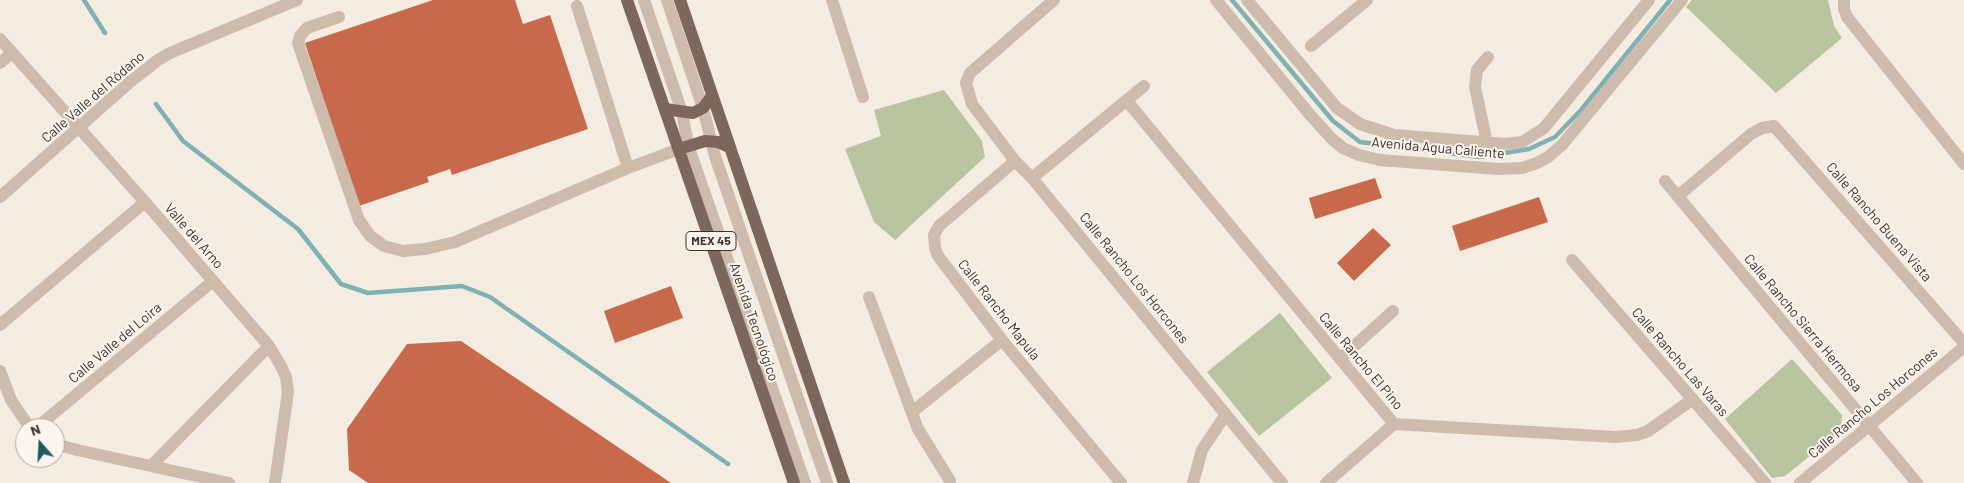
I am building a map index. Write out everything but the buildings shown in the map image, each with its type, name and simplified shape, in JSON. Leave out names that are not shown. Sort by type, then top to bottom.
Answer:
[{"type":"main road","name":"Avenida Tecnológico","points":[[627,0],[665,109],[683,147],[794,483]]},
{"type":"main road","points":[[680,0],[844,483]]},
{"type":"main road","points":[[665,109],[693,113],[704,108],[712,96]]},
{"type":"main road","points":[[683,147],[712,141],[729,147]]},
{"type":"street","name":"Calle Valle del Ródano","points":[[0,197],[130,82],[170,53],[297,0]]},
{"type":"street","points":[[644,0],[682,112],[683,147],[805,483]]},
{"type":"street","points":[[667,0],[704,108],[715,156],[827,483]]},
{"type":"street","points":[[832,0],[864,98]]},
{"type":"street","name":"Calle Rancho Los Horcones","points":[[1054,0],[970,73],[966,84],[975,108],[1016,161],[1032,178],[1282,483]]},
{"type":"street","name":"Avenida Agua Caliente","points":[[1216,0],[1311,116],[1343,148],[1358,156],[1380,160],[1498,170],[1522,168],[1537,164],[1548,158],[1562,145],[1682,0]]},
{"type":"street","name":"Avenida Agua Caliente","points":[[1246,0],[1337,108],[1360,124],[1394,135],[1506,144],[1522,142],[1544,128],[1649,0]]},
{"type":"street","points":[[1311,46],[1367,0]]},
{"type":"street","points":[[1844,0],[1844,9],[1847,17],[1964,164]]},
{"type":"street","points":[[577,6],[628,168]]},
{"type":"street","points":[[339,17],[307,28],[300,36],[298,43],[359,220],[370,236],[384,246],[403,251],[426,249],[455,242],[628,168],[683,147]]},
{"type":"street","name":"Valle del Arno","points":[[0,39],[146,202],[269,346],[282,366],[288,392],[275,483]]},
{"type":"street","points":[[0,63],[12,53]]},
{"type":"street","points":[[1487,143],[1475,87],[1477,70],[1488,57]]},
{"type":"street","points":[[1032,178],[1144,86]]},
{"type":"street","name":"Calle Rancho El Pino","points":[[1127,101],[1394,424],[1616,437],[1637,435],[1648,431],[1693,399]]},
{"type":"street","name":"Calle Rancho Buena Vista","points":[[1678,196],[1751,134],[1768,126],[1774,126],[1964,343]]},
{"type":"street","name":"Calle Rancho Mapula","points":[[1016,161],[939,226],[933,241],[938,256],[1002,340],[1120,483]]},
{"type":"street","name":"Calle Rancho Sierra Hermosa","points":[[1665,181],[1917,483]]},
{"type":"street","points":[[0,325],[146,202]]},
{"type":"street","name":"Calle Rancho Las Varas","points":[[1572,260],[1765,483]]},
{"type":"street","name":"Calle Valle del Loira","points":[[48,418],[213,281]]},
{"type":"street","points":[[869,297],[925,442],[950,482]]},
{"type":"street","points":[[1340,359],[1393,311]]},
{"type":"street","points":[[912,412],[1002,340]]},
{"type":"street","points":[[151,466],[269,346]]},
{"type":"street","name":"Calle Rancho Los Horcones","points":[[1800,483],[1964,347]]},
{"type":"street","points":[[0,371],[11,400],[23,418]]},
{"type":"street","points":[[1193,483],[1202,450],[1226,414]]},
{"type":"street","points":[[1326,483],[1394,424]]},
{"type":"street","points":[[65,447],[229,483]]},
{"type":"green space","points":[[1692,0],[1828,0],[1834,26],[1842,38],[1776,93],[1686,7]]},
{"type":"green space","points":[[944,90],[982,141],[985,157],[895,240],[874,222],[845,149],[881,136],[874,110]]},
{"type":"green space","points":[[1280,313],[1332,378],[1259,436],[1207,372]]},
{"type":"green space","points":[[1792,359],[1842,415],[1841,431],[1785,476],[1772,478],[1725,419]]},
{"type":"waterway","points":[[84,0],[105,33]]},
{"type":"waterway","points":[[1232,0],[1333,121],[1360,142],[1480,157],[1529,149],[1555,137],[1581,110],[1670,0]]},
{"type":"waterway","points":[[156,104],[183,141],[298,229],[341,284],[368,293],[462,286],[490,297],[728,464]]}]
